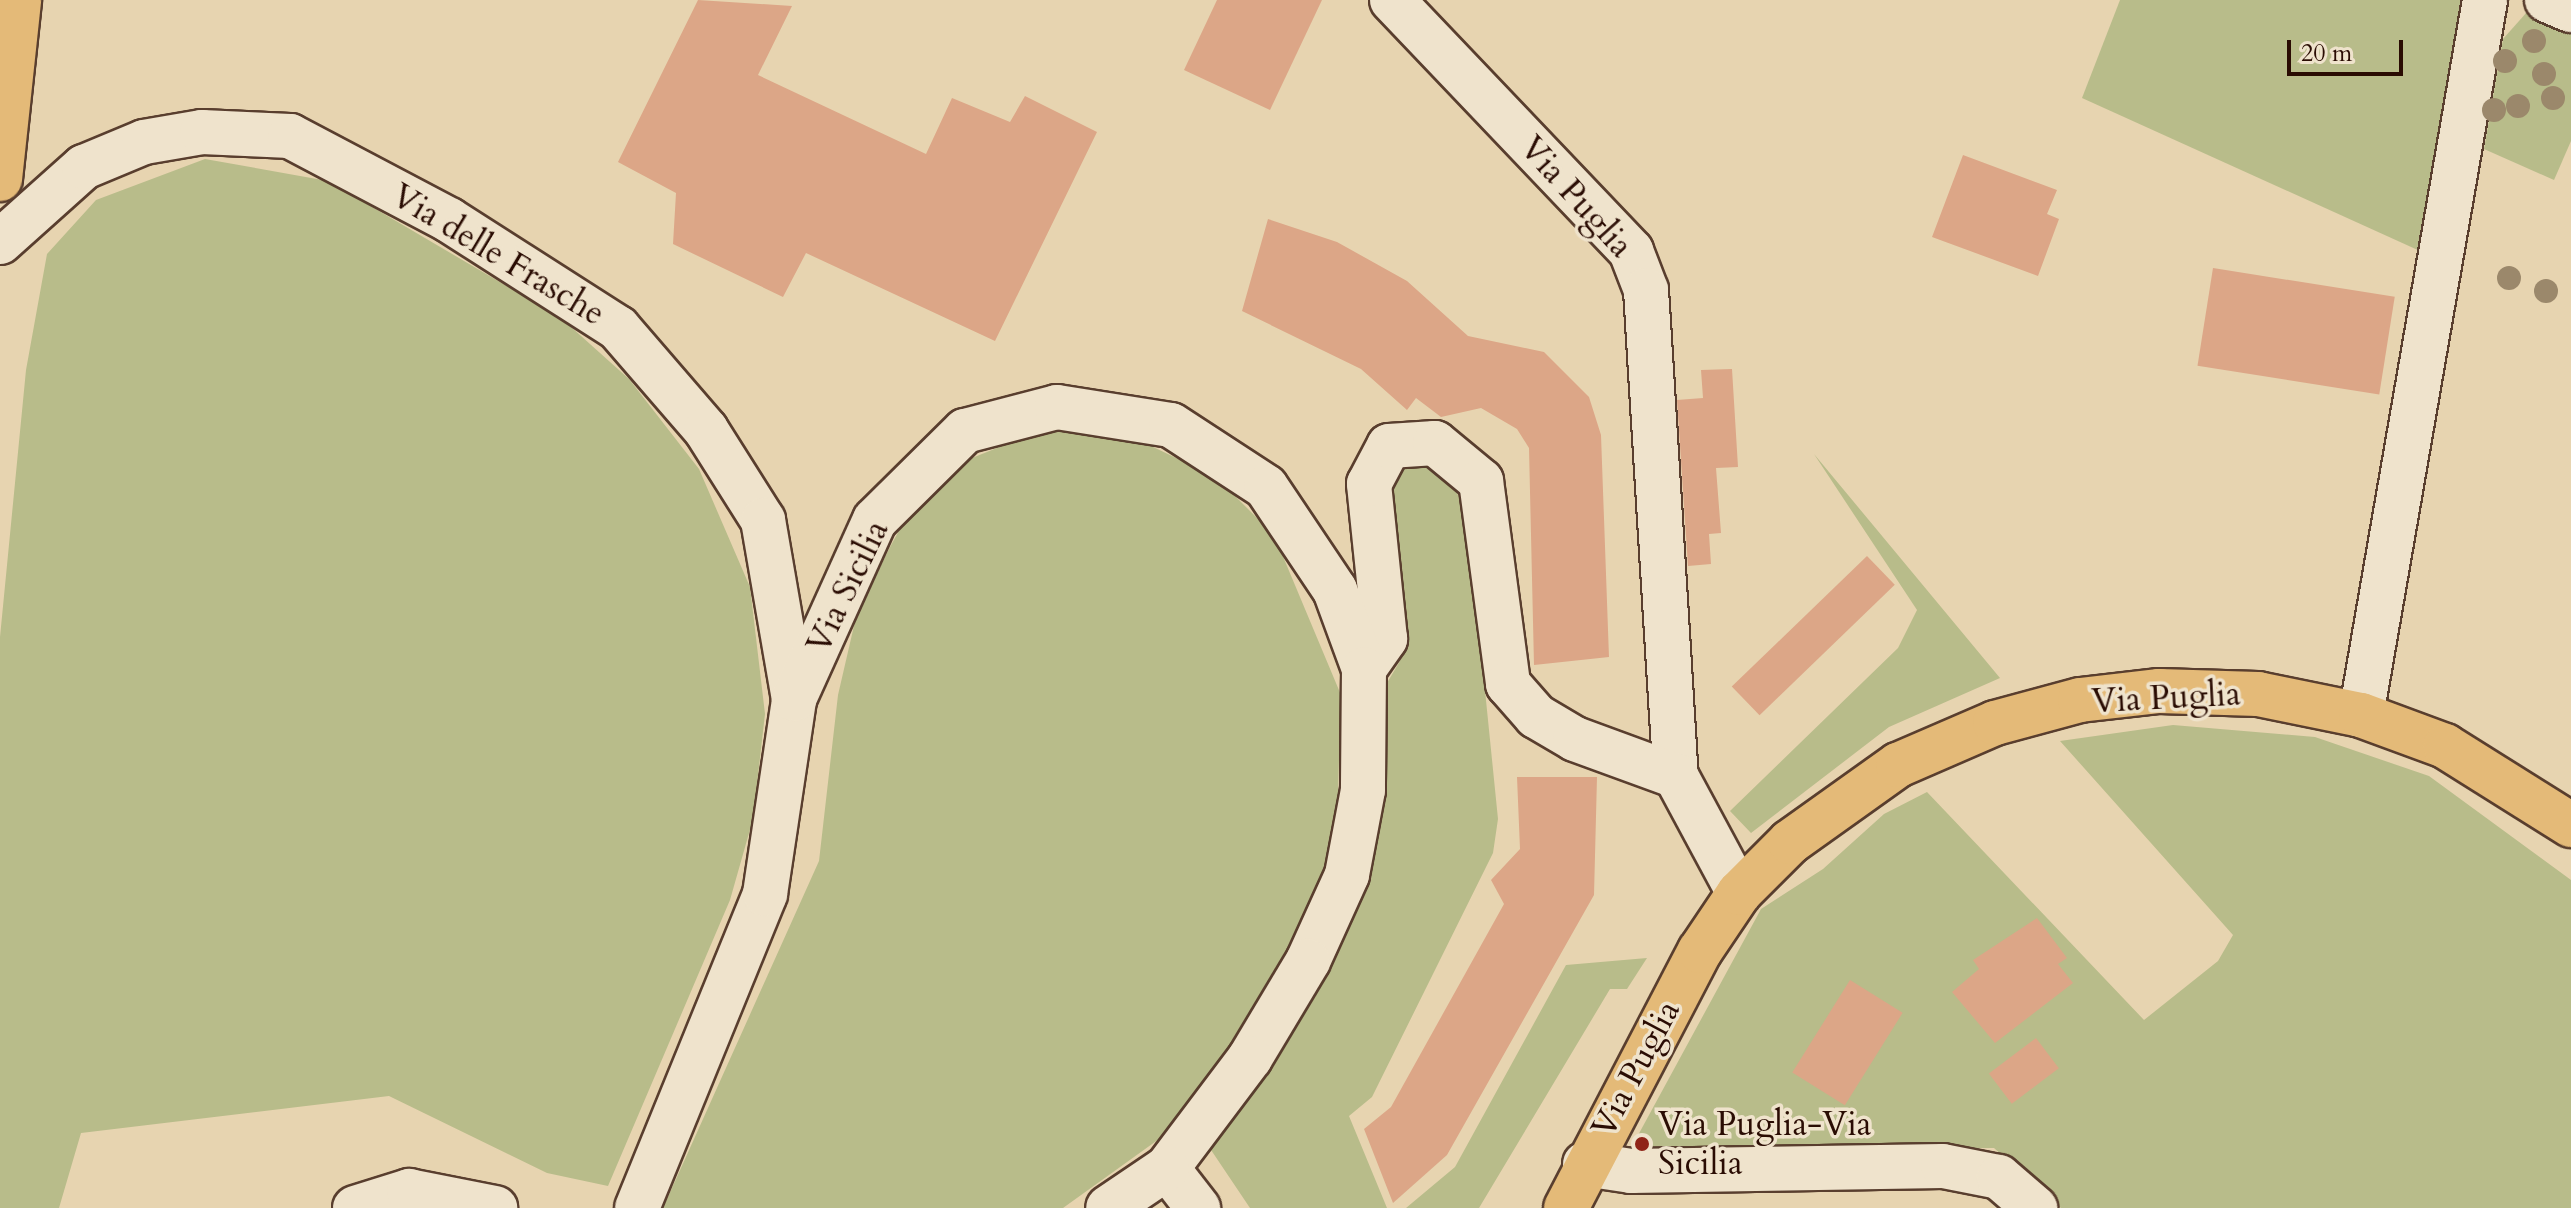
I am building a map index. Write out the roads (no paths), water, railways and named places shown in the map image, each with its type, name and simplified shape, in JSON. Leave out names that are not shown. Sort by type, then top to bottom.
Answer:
[{"type":"main road","points":[[2,160],[19,0]]},
{"type":"main road","name":"Via Puglia","points":[[1566,1208],[1585,1164],[1700,951],[1739,893],[1790,842],[1898,765],[1995,723],[2080,700],[2159,691],[2258,694],[2361,715],[2445,746],[2571,825]]},
{"type":"main road","name":"Via Puglia","points":[[1551,1208],[1585,1164]]},
{"type":"street","name":"Via Puglia","points":[[1392,0],[1631,251],[1646,290],[1676,776],[1739,893]]},
{"type":"street","points":[[2361,715],[2485,0]]},
{"type":"street","points":[[2547,0],[2571,10]]},
{"type":"street","name":"Via delle Frasche","points":[[0,242],[84,167],[144,142],[202,132],[290,136],[449,220],[618,328],[706,430],[763,520],[794,699]]},
{"type":"street","name":"Via Sicilia","points":[[637,1208],[765,894],[794,699],[875,520],[913,477],[965,431],[1057,407],[1171,425],[1266,487],[1335,590],[1364,669],[1363,790],[1347,875],[1250,1058],[1167,1168],[1108,1208]]},
{"type":"street","points":[[1364,669],[1385,639],[1369,484],[1389,446],[1435,443],[1481,481],[1508,684],[1536,716],[1575,739],[1676,776]]},
{"type":"street","points":[[1585,1164],[1631,1171],[1943,1166],[1999,1177],[2035,1208]]},
{"type":"street","points":[[1167,1168],[1198,1208]]},
{"type":"street","points":[[355,1208],[409,1191],[495,1208]]},
{"type":"place","name":"Via Puglia-Via Sicilia","points":[[1642,1144]]}]
